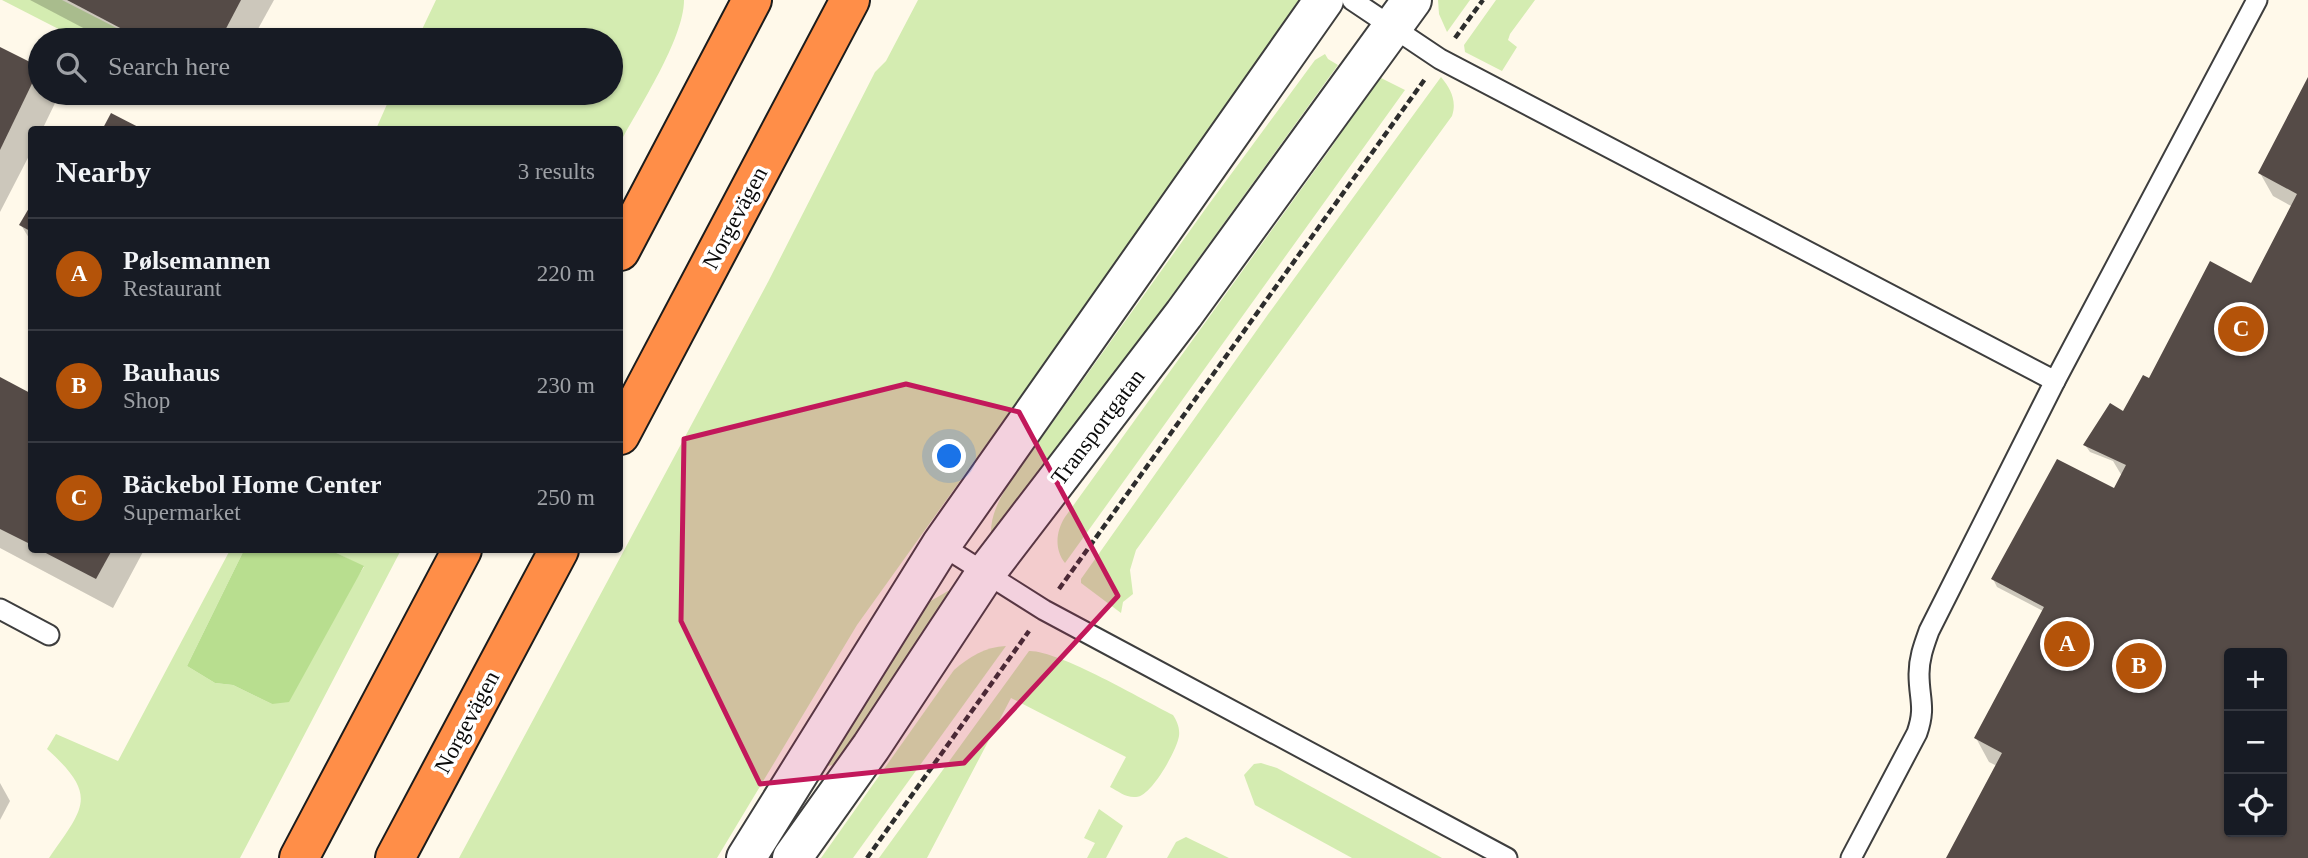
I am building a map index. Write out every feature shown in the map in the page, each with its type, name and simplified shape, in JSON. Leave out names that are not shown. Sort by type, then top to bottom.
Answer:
[{"type":"highway","points":[[623,245],[752,0]]},
{"type":"highway","name":"Norgevägen","points":[[623,429],[850,0]]},
{"type":"highway","points":[[299,858],[460,553]]},
{"type":"highway","name":"Norgevägen","points":[[396,858],[557,553]]},
{"type":"street","points":[[746,858],[940,545],[1324,0]]},
{"type":"street","name":"Transportgatan","points":[[792,858],[871,747],[985,574],[1185,314],[1402,13]]},
{"type":"lane","points":[[1352,0],[1402,13],[1440,59],[2055,381]]},
{"type":"lane","points":[[1852,858],[1923,718],[1920,654],[1929,631],[2055,381],[2256,0]]},
{"type":"lane","points":[[940,545],[1044,610],[1507,858]]},
{"type":"lane","points":[[0,610],[49,635]]},
{"type":"path","points":[[867,858],[1483,0]]},
{"type":"highlighted area","points":[[906,384],[1019,412],[1118,596],[964,763],[760,784],[681,621],[684,439]]},
{"type":"green space","points":[[2,0],[62,0],[117,28],[57,28]]},
{"type":"green space","points":[[436,0],[684,0],[677,34],[669,53],[623,138],[623,126],[377,126],[387,105],[623,105],[623,28],[423,28]]},
{"type":"green space","points":[[918,0],[1304,0],[857,625],[717,858],[459,858],[768,282],[875,72],[886,61]]},
{"type":"green space","points":[[1438,0],[1470,0],[1447,32],[1439,14]]},
{"type":"green space","points":[[1496,0],[1535,0],[1510,34],[1508,40],[1517,47],[1502,71],[1465,52],[1464,45]]},
{"type":"green space","points":[[1325,54],[1338,65],[996,539],[991,537],[993,516],[1008,485],[1209,204],[1315,60]]},
{"type":"green space","points":[[1441,77],[1452,95],[1452,116],[1136,550],[1130,570],[1133,594],[1123,602],[1121,613],[1081,583],[1081,579],[1269,313]]},
{"type":"green space","points":[[1381,78],[1405,90],[1065,563],[1059,552],[1058,540],[1065,517],[1331,148],[1372,86]]},
{"type":"green space","points":[[228,553],[243,553],[187,666],[215,683],[233,685],[272,704],[364,567],[336,553],[399,553],[240,858],[49,858],[71,826],[81,802],[80,791],[74,779],[47,749],[56,734],[118,761]]},
{"type":"green space","points":[[243,553],[336,553],[364,566],[289,702],[272,704],[233,685],[215,683],[187,666]]},
{"type":"green space","points":[[960,590],[834,765],[827,766],[824,762],[922,606],[948,591]]},
{"type":"green space","points":[[1006,646],[853,858],[821,858],[954,670],[991,648]]},
{"type":"green space","points":[[1029,651],[1060,658],[1173,715],[1179,736],[1156,781],[1142,795],[1136,797],[1110,787],[1126,757],[1011,698],[927,858],[879,858]]},
{"type":"green space","points":[[1261,763],[1277,768],[1442,858],[1352,858],[1255,805],[1244,775],[1254,764]]},
{"type":"green space","points":[[1099,809],[1123,826],[1106,858],[1087,858],[1095,843],[1084,838]]},
{"type":"green space","points":[[1186,837],[1229,858],[1167,858],[1176,842]]},
{"type":"building","points":[[67,0],[241,0],[226,28],[120,28]]},
{"type":"building","points":[[0,47],[28,61],[28,92],[0,150]]},
{"type":"building","points":[[2308,77],[2308,858],[1946,858],[2002,753],[1974,738],[2044,607],[1991,579],[2057,459],[2114,488],[2126,465],[2083,445],[2110,403],[2123,411],[2143,375],[2149,378],[2210,261],[2251,283],[2297,194],[2258,173]]},
{"type":"building","points":[[111,113],[136,126],[104,126]]},
{"type":"building","points":[[28,210],[28,230],[19,225]]},
{"type":"building","points":[[0,377],[28,392],[28,543],[0,529]]},
{"type":"building","points":[[46,553],[110,553],[96,579]]},
{"type":"place","name":"Bäckebol Home Center","points":[[2241,329]]},
{"type":"place","name":"Pølsemannen","points":[[2067,644]]},
{"type":"place","name":"Bauhaus","points":[[2139,666]]}]
